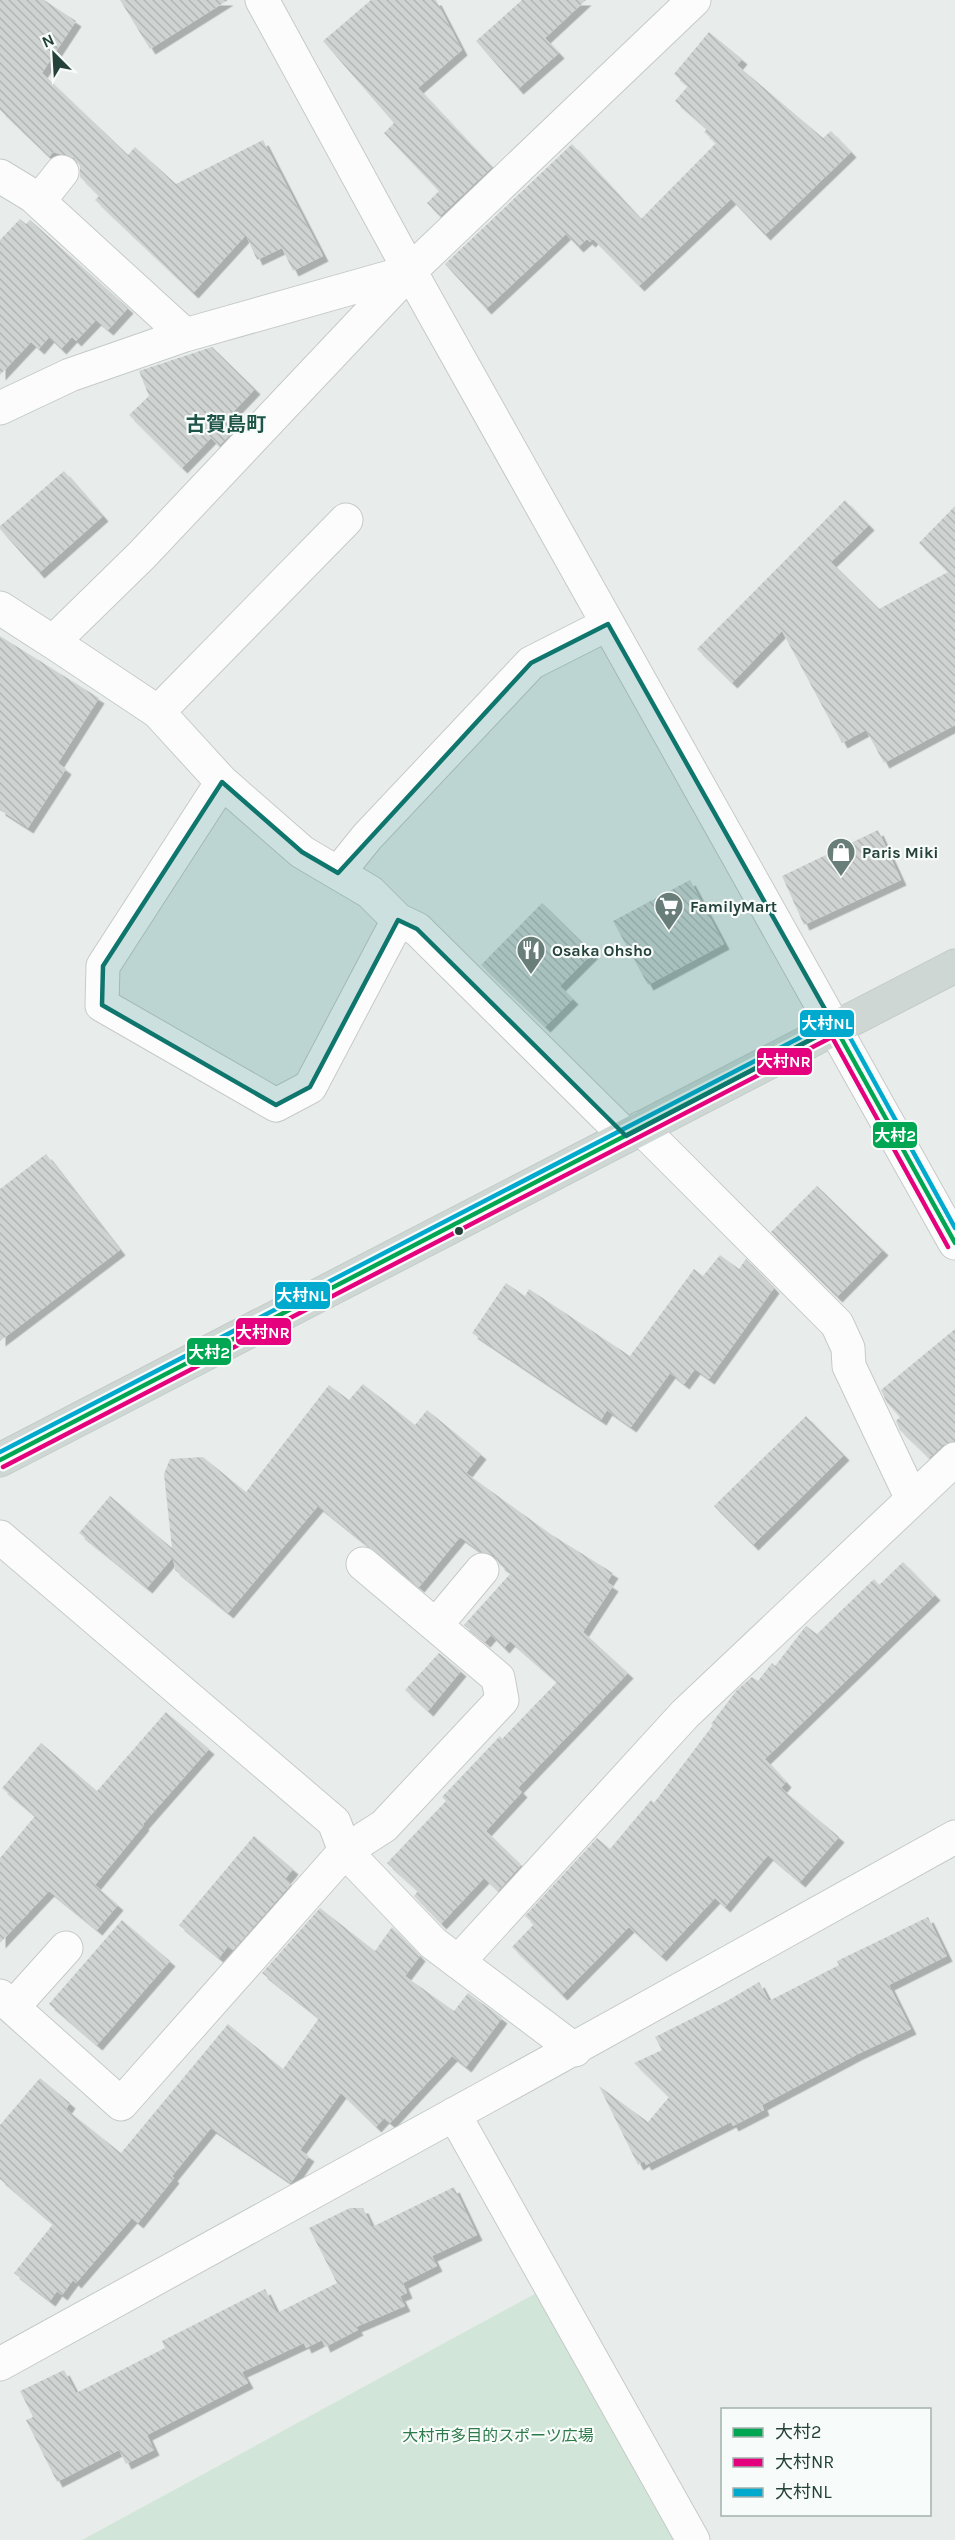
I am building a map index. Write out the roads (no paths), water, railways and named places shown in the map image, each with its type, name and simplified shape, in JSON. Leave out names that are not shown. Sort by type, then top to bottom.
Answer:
[{"type":"main road","points":[[0,1460],[955,966]]},
{"type":"street","points":[[262,0],[410,271],[955,1243]]},
{"type":"street","points":[[53,642],[142,555],[410,271],[694,0]]},
{"type":"street","points":[[39,201],[62,172]]},
{"type":"street","points":[[0,176],[39,201],[185,335]]},
{"type":"street","points":[[0,408],[70,375],[185,335],[410,271]]},
{"type":"street","points":[[158,712],[346,520]]},
{"type":"street","points":[[0,608],[158,712],[222,782],[302,852],[370,892],[398,920],[417,929],[837,1324],[848,1348],[849,1366],[912,1499]]},
{"type":"street","points":[[338,873],[367,837],[531,663],[608,624]]},
{"type":"street","points":[[222,782],[103,966],[102,1005],[276,1105],[309,1087],[398,920]]},
{"type":"street","points":[[458,1962],[685,1714],[955,1459]]},
{"type":"street","points":[[0,1537],[334,1822],[345,1851],[433,1942],[575,2050]]},
{"type":"street","points":[[66,1948],[6,2002],[121,2104],[345,1851],[384,1826],[502,1700],[498,1678],[363,1564]]},
{"type":"street","points":[[436,1625],[482,1570]]},
{"type":"street","points":[[0,2364],[454,2114],[575,2050],[955,1837]]},
{"type":"street","points":[[454,2114],[693,2540]]},
{"type":"place","name":"Paris Miki","points":[[841,878]]},
{"type":"place","name":"FamilyMart","points":[[669,932]]},
{"type":"place","name":"Osaka Ohsho","points":[[531,976]]},
{"type":"district","name":"古賀島町","points":[[226,424]]},
{"type":"park label","name":"大村市多目的スポーツ広場","points":[[498,2435]]}]
